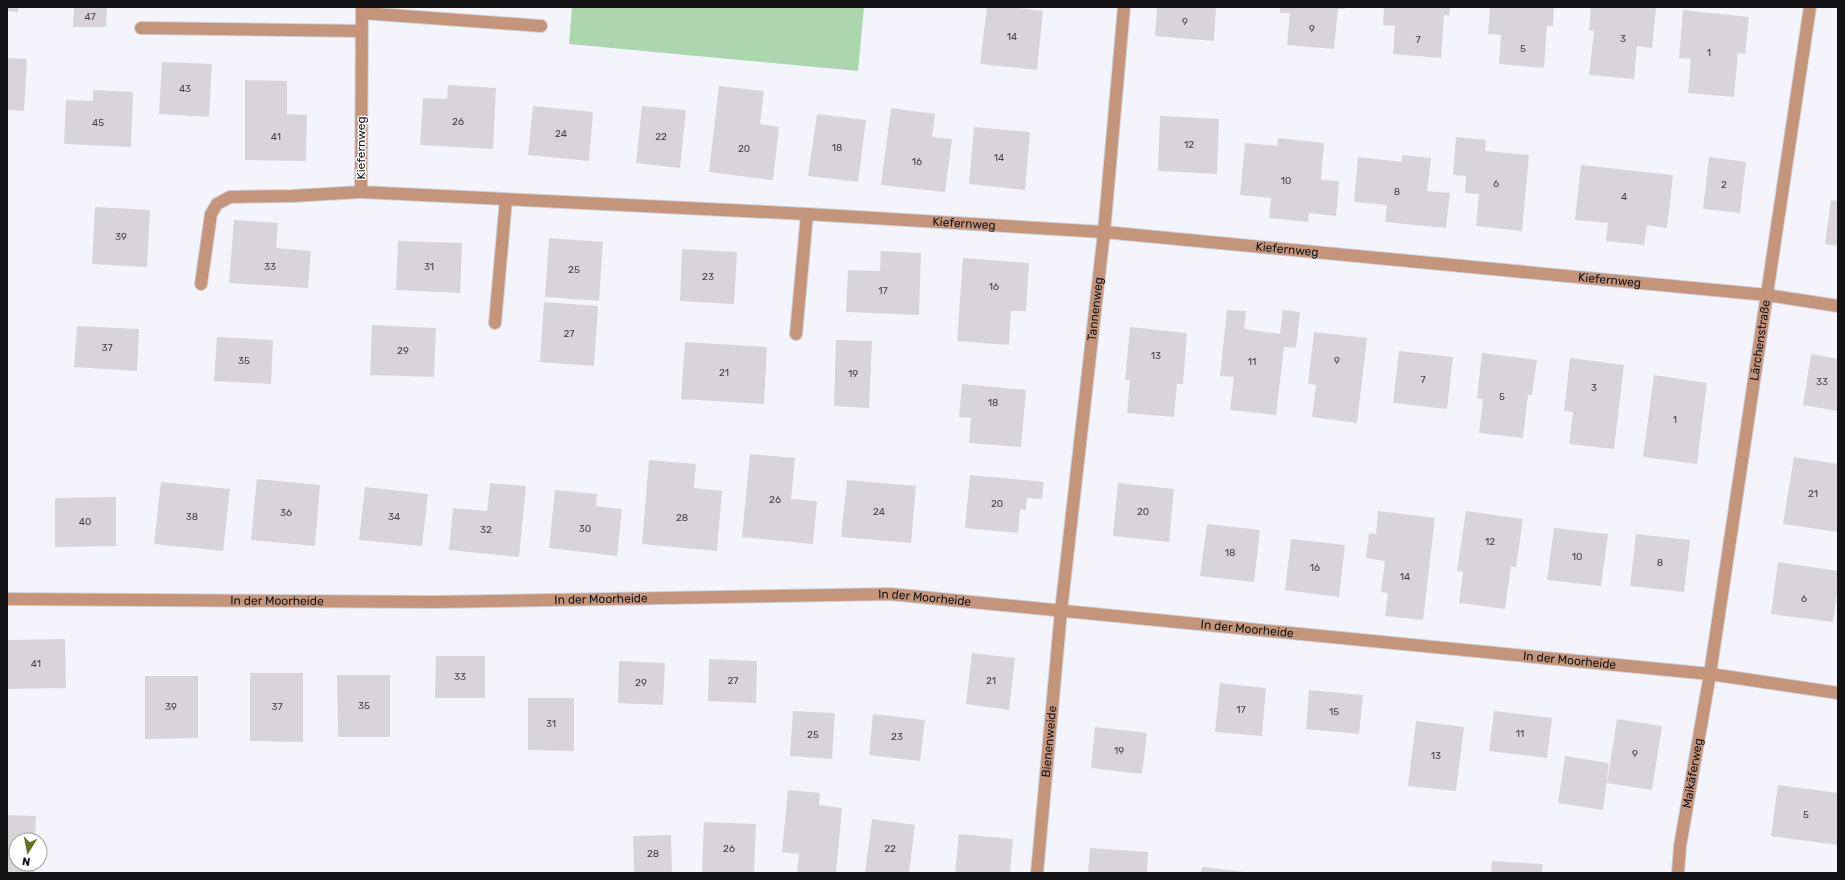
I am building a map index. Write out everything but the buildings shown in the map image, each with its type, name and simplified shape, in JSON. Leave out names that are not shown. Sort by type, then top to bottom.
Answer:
[{"type":"street","name":"Tannenweg","points":[[1061,611],[1104,232],[1124,7]]},
{"type":"street","name":"Lärchenstraße","points":[[1710,674],[1810,7]]},
{"type":"street","name":"Kiefernweg","points":[[362,10],[361,192],[807,214],[1104,232],[1767,295],[1838,306]]},
{"type":"street","points":[[362,10],[541,26]]},
{"type":"street","points":[[141,28],[362,31]]},
{"type":"street","points":[[201,284],[211,214],[217,204],[230,196],[292,196],[361,192]]},
{"type":"street","points":[[495,323],[506,199]]},
{"type":"street","points":[[796,334],[807,214]]},
{"type":"street","name":"In der Moorheide","points":[[7,599],[435,602],[890,594],[1710,674],[1838,693]]},
{"type":"street","name":"Bienenweide","points":[[1037,873],[1061,611]]},
{"type":"street","name":"Maikäferweg","points":[[1678,873],[1680,846],[1710,674]]},
{"type":"green space","points":[[572,7],[864,7],[858,71],[569,44]]}]
